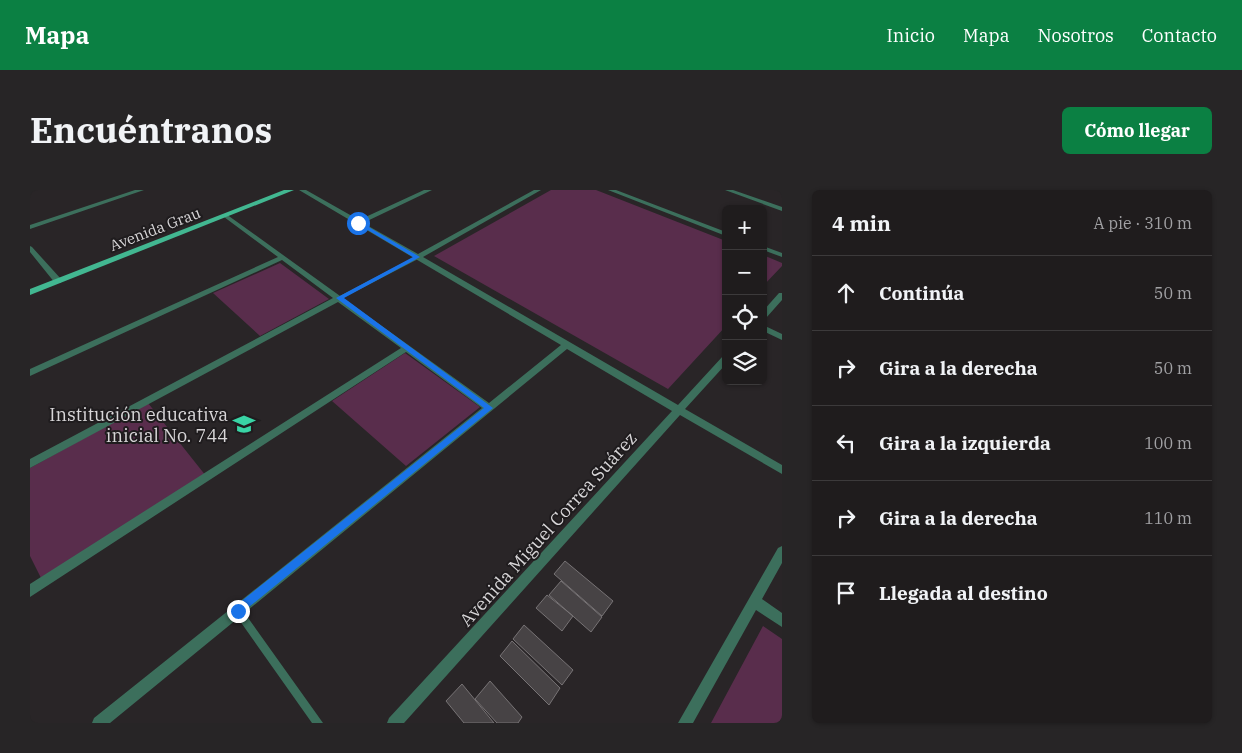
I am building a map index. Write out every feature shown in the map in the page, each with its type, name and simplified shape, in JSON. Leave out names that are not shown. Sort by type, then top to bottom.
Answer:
[{"type":"main road","name":"Avenida Grau","points":[[30,292],[226,216],[287,190]]},
{"type":"street","points":[[106,190],[115,198]]},
{"type":"street","points":[[30,227],[141,190]]},
{"type":"street","points":[[302,190],[782,470]]},
{"type":"street","points":[[358,223],[429,190]]},
{"type":"street","points":[[418,257],[538,190]]},
{"type":"street","points":[[611,190],[722,232]]},
{"type":"street","points":[[728,190],[782,209]]},
{"type":"street","points":[[747,197],[756,190]]},
{"type":"street","points":[[226,216],[490,408]]},
{"type":"street","points":[[30,248],[58,281]]},
{"type":"street","points":[[767,249],[782,255]]},
{"type":"street","points":[[30,373],[283,257]]},
{"type":"street","points":[[767,312],[782,295]]},
{"type":"street","points":[[30,464],[339,298]]},
{"type":"street","points":[[767,330],[782,336]]},
{"type":"street","points":[[99,723],[568,344]]},
{"type":"street","points":[[30,590],[406,348]]},
{"type":"street","name":"Avenida Miguel Correa Suárez","points":[[394,723],[722,363]]},
{"type":"street","points":[[685,723],[782,552]]},
{"type":"street","points":[[754,601],[782,621]]},
{"type":"lane","points":[[339,298],[418,257]]},
{"type":"lane","points":[[238,611],[318,723]]},
{"type":"shaded area","points":[[551,190],[596,190],[722,239],[722,330],[668,389],[434,256]]},
{"type":"shaded area","points":[[767,257],[782,263],[782,266],[767,282]]},
{"type":"shaded area","points":[[280,263],[329,299],[260,336],[213,293]]},
{"type":"shaded area","points":[[405,353],[480,407],[406,466],[332,401]]},
{"type":"shaded area","points":[[148,403],[206,476],[41,578],[30,556],[30,468]]},
{"type":"shaded area","points":[[763,626],[782,639],[782,723],[711,723]]},
{"type":"building","points":[[565,561],[613,601],[602,616],[554,574]]},
{"type":"building","points":[[561,581],[602,617],[591,632],[549,595]]},
{"type":"building","points":[[547,595],[573,616],[562,631],[536,608]]},
{"type":"building","points":[[524,625],[573,670],[562,685],[513,639]]},
{"type":"building","points":[[512,641],[560,688],[549,705],[500,656]]},
{"type":"building","points":[[490,681],[522,717],[518,723],[497,723],[475,699]]},
{"type":"building","points":[[462,684],[494,723],[464,723],[446,701]]},
{"type":"place","name":"Institución educativa inicial No. 744","points":[[244,424]]},
{"type":"route","points":[[238,611],[490,408],[339,298],[418,257],[358,223]]}]
